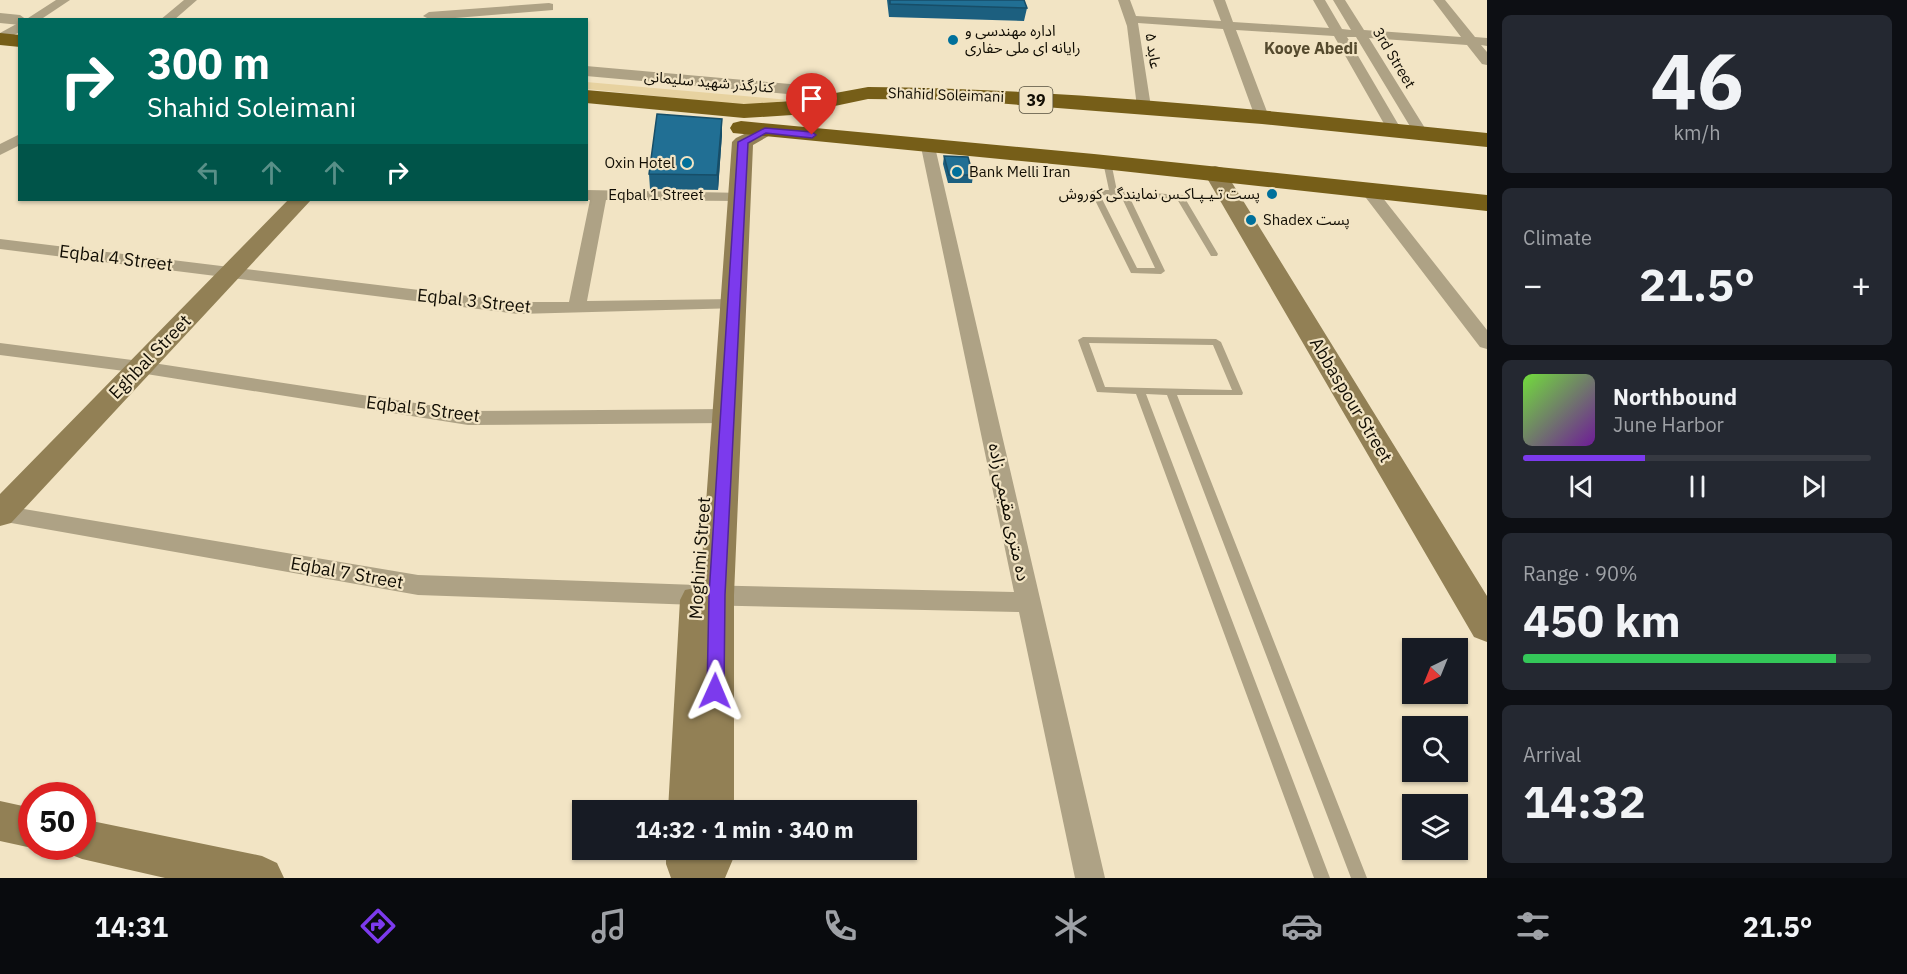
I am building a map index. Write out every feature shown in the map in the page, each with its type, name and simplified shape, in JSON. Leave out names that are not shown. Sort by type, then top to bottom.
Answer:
[{"type":"highway","points":[[0,38],[18,40]]},
{"type":"highway","points":[[0,57],[18,59]]},
{"type":"highway","name":"Shahid Soleimani","points":[[588,96],[744,111],[774,111],[868,93],[915,93],[1144,107],[1394,129],[1487,140]]},
{"type":"highway","points":[[915,93],[874,99],[864,107],[874,117],[1019,143],[1100,162]]},
{"type":"highway","points":[[807,105],[833,109],[859,121],[868,131],[865,138],[859,140]]},
{"type":"highway","points":[[588,113],[1215,173],[1487,203]]},
{"type":"main road","name":"Moghimi Street","points":[[690,800],[707,595],[732,196],[729,127]]},
{"type":"main road","name":"Moghimi Street","points":[[732,196],[743,142],[765,130]]},
{"type":"main road","name":"Abbaspour Street","points":[[1215,173],[1487,627]]},
{"type":"main road","name":"Eghbal Street","points":[[0,513],[299,201]]},
{"type":"main road","name":"Moghimi Street","points":[[707,595],[713,800]]},
{"type":"main road","points":[[0,822],[18,825]]},
{"type":"main road","points":[[96,842],[262,878]]},
{"type":"main road","points":[[687,860],[693,878]]},
{"type":"main road","points":[[703,878],[712,860]]},
{"type":"street","points":[[34,18],[64,0]]},
{"type":"street","points":[[168,18],[191,0]]},
{"type":"street","points":[[423,0],[429,18],[550,9]]},
{"type":"street","name":"عابد ۵","points":[[1124,0],[1131,23],[1144,107]]},
{"type":"street","points":[[1219,0],[1262,117]]},
{"type":"street","name":"3rd Street","points":[[1319,0],[1394,129]]},
{"type":"street","name":"3rd Street","points":[[1339,0],[1421,133]]},
{"type":"street","points":[[1439,0],[1481,45],[1487,61]]},
{"type":"street","points":[[0,18],[18,20]]},
{"type":"street","points":[[1131,23],[1481,45]]},
{"type":"street","points":[[0,38],[18,27]]},
{"type":"street","name":"کنارگذر شهید سلیمانی","points":[[588,71],[801,90],[831,99]]},
{"type":"street","points":[[0,134],[18,137]]},
{"type":"street","points":[[0,151],[18,138]]},
{"type":"street","name":"ده متری مقیمی زاده","points":[[928,147],[1090,878]]},
{"type":"street","points":[[1369,191],[1487,343]]},
{"type":"street","points":[[578,307],[593,195]]},
{"type":"street","name":"Eqbal 1 Street","points":[[593,195],[732,196]]},
{"type":"street","name":"Eqbal 4 Street","points":[[0,244],[231,272]]},
{"type":"street","name":"Eqbal 3 Street","points":[[231,272],[518,308],[725,304]]},
{"type":"street","name":"Eqbal 5 Street","points":[[0,349],[140,367],[468,418],[718,416]]},
{"type":"street","name":"Eqbal 7 Street","points":[[0,513],[418,585],[707,595],[1029,602]]},
{"type":"lane","points":[[1100,162],[1119,194],[1161,271],[1134,271],[1095,192],[1119,194],[1180,197],[1214,254]]},
{"type":"lane","points":[[1083,340],[1216,342],[1238,393],[1171,393],[1101,390],[1083,340]]},
{"type":"lane","points":[[1140,392],[1322,878]]},
{"type":"lane","points":[[1171,393],[1359,878]]},
{"type":"shaded area","points":[[588,82],[789,100],[753,106],[588,89]]},
{"type":"building","points":[[890,0],[1024,0],[1027,8],[890,4]]},
{"type":"building","name":"Oxin Hotel","points":[[657,114],[722,119],[717,175],[649,174]]},
{"type":"building","points":[[944,156],[968,157],[973,175],[949,175]]},
{"type":"place","name":"اداره مهندسی و رایانه ای ملی حفاری","points":[[953,40]]},
{"type":"place","name":"Oxin Hotel","points":[[687,163]]},
{"type":"place","name":"Bank Melli Iran","points":[[957,172]]},
{"type":"place","name":"پست تـیـپـاکـس نمایندگی کوروش","points":[[1272,194]]},
{"type":"place","name":"Shadex پست","points":[[1251,220]]},
{"type":"district","name":"Kooye Abedi","points":[[1311,48]]},
{"type":"route","points":[[715,691],[717,595],[743,142],[749,136],[765,130],[812,135]]}]
